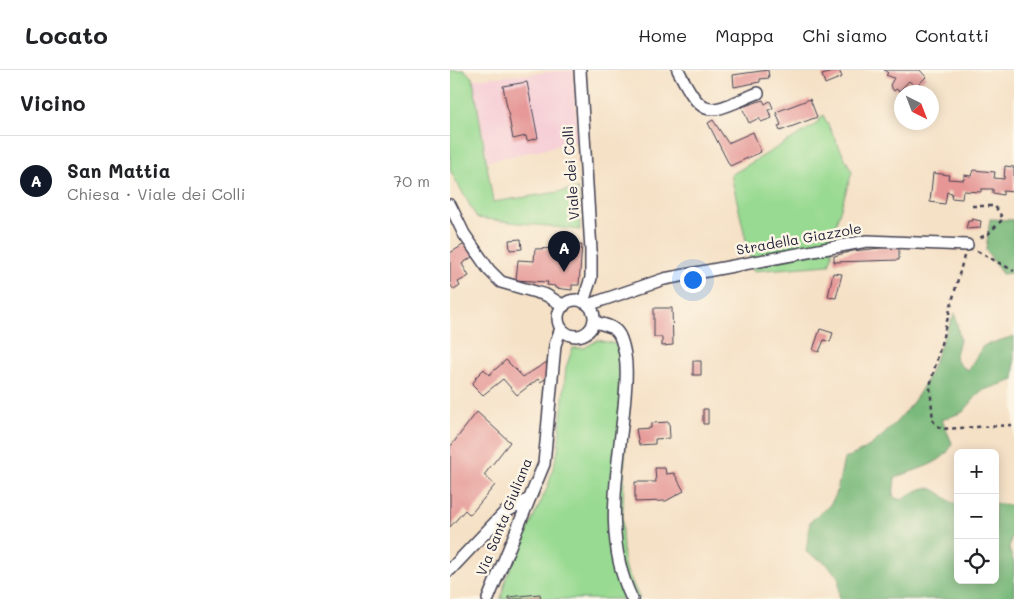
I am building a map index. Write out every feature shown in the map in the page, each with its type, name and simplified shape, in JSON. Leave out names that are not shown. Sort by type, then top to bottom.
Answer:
[{"type":"street","name":"Viale dei Colli","points":[[580,70],[591,250],[590,278],[586,304]]},
{"type":"street","points":[[678,70],[696,101],[703,109],[722,108],[758,93]]},
{"type":"street","points":[[450,205],[464,234],[488,270],[501,282],[546,295],[564,306]]},
{"type":"street","name":"Stradella Giazzole","points":[[586,304],[664,279],[867,241],[967,245]]},
{"type":"street","points":[[576,301],[586,304],[594,316],[594,322],[590,329],[578,336],[572,336],[561,328],[559,316],[564,306],[576,301]]},
{"type":"street","points":[[594,322],[611,326],[621,337],[625,356],[626,383],[613,511],[620,568],[632,599]]},
{"type":"street","name":"Via Santa Giuliana","points":[[488,599],[544,464],[552,399],[555,345],[561,328]]},
{"type":"street","points":[[450,570],[504,513],[529,499]]},
{"type":"path","points":[[972,206],[994,206],[1003,220],[988,234],[967,245],[930,386],[933,422],[941,429],[1014,425]]},
{"type":"path","points":[[967,245],[1014,271]]},
{"type":"shaded area","points":[[573,70],[578,141],[488,161],[473,79]]},
{"type":"green space","points":[[450,70],[465,70],[473,79],[493,202],[578,189],[580,230],[477,218],[450,170]]},
{"type":"green space","points":[[823,115],[852,172],[832,237],[832,256],[829,265],[753,271],[731,175],[815,125]]},
{"type":"green space","points":[[990,219],[1014,220],[1014,273],[1002,274],[986,250]]},
{"type":"green space","points":[[955,313],[960,340],[955,358],[961,366],[968,370],[983,346],[1014,336],[1014,380],[981,391],[963,412],[942,420],[952,443],[949,450],[936,461],[895,478],[893,497],[901,500],[917,491],[928,488],[933,489],[954,503],[954,584],[999,584],[999,504],[1014,506],[1014,534],[1011,538],[1009,549],[1014,563],[1014,599],[839,599],[839,578],[826,563],[806,552],[810,522],[829,506],[836,495],[844,459],[862,450],[885,434],[918,395],[924,386]]},
{"type":"green space","points":[[598,340],[629,347],[622,531],[624,565],[640,599],[501,599],[506,578],[548,486],[558,451],[566,367],[573,348],[584,348]]},
{"type":"building","points":[[768,70],[769,78],[760,79],[760,82],[734,87],[733,75]]},
{"type":"building","points":[[839,70],[842,77],[825,84],[822,75]]},
{"type":"building","points":[[884,70],[920,70],[926,77],[918,85],[914,85],[909,81],[905,85],[894,85],[894,91],[890,85],[894,78],[886,75],[888,73]]},
{"type":"building","points":[[527,82],[538,138],[527,141],[526,136],[513,139],[503,86]]},
{"type":"building","points":[[810,99],[817,117],[780,131],[778,126],[781,125],[776,112]]},
{"type":"building","points":[[763,100],[765,104],[770,101],[773,108],[768,110],[772,118],[761,122],[759,118],[749,123],[742,107]]},
{"type":"building","points":[[713,120],[728,143],[753,132],[761,152],[730,166],[708,123]]},
{"type":"building","points":[[1005,166],[1014,167],[1014,192],[1003,191],[1003,195],[993,193],[993,189],[981,189],[981,192],[963,191],[962,199],[951,198],[952,193],[947,192],[945,204],[930,202],[933,173],[949,175],[948,179],[964,180],[964,175],[971,176],[973,170],[995,172],[994,178],[1004,179]]},
{"type":"building","points":[[972,219],[981,221],[980,228],[966,229],[968,221],[972,221]]},
{"type":"building","points":[[521,239],[522,249],[510,250],[509,240]]},
{"type":"building","points":[[468,242],[476,254],[462,264],[469,276],[458,282],[460,286],[454,290],[450,284],[450,253]]},
{"type":"building","points":[[576,245],[582,245],[579,285],[572,285],[572,290],[555,288],[555,286],[547,285],[548,282],[516,280],[518,260],[534,261],[535,249],[561,248],[560,252],[566,249],[570,253],[570,249],[576,249]]},
{"type":"building","points":[[899,246],[899,260],[834,262],[834,256],[853,251]]},
{"type":"building","points":[[833,273],[842,274],[836,298],[828,297]]},
{"type":"building","points":[[654,308],[672,308],[673,345],[662,346],[662,337],[654,337]]},
{"type":"building","points":[[820,329],[833,333],[830,342],[824,340],[819,352],[813,350]]},
{"type":"building","points":[[506,360],[523,377],[547,362],[549,377],[540,382],[538,379],[517,395],[503,379],[483,395],[472,384],[475,378],[484,369],[489,375]]},
{"type":"building","points":[[693,361],[701,361],[701,375],[693,375]]},
{"type":"building","points":[[703,409],[708,409],[708,424],[703,424]]},
{"type":"building","points":[[477,412],[510,442],[484,475],[495,485],[470,515],[465,510],[450,527],[450,447]]},
{"type":"building","points":[[669,422],[670,438],[655,439],[655,444],[639,445],[636,429],[651,428],[651,423]]},
{"type":"building","points":[[655,468],[665,468],[666,474],[674,473],[684,491],[666,501],[635,502],[635,482],[656,482]]},
{"type":"building","points":[[540,594],[541,599],[508,599],[508,597]]},
{"type":"place","name":"San Mattia","points":[[564,272]]}]
